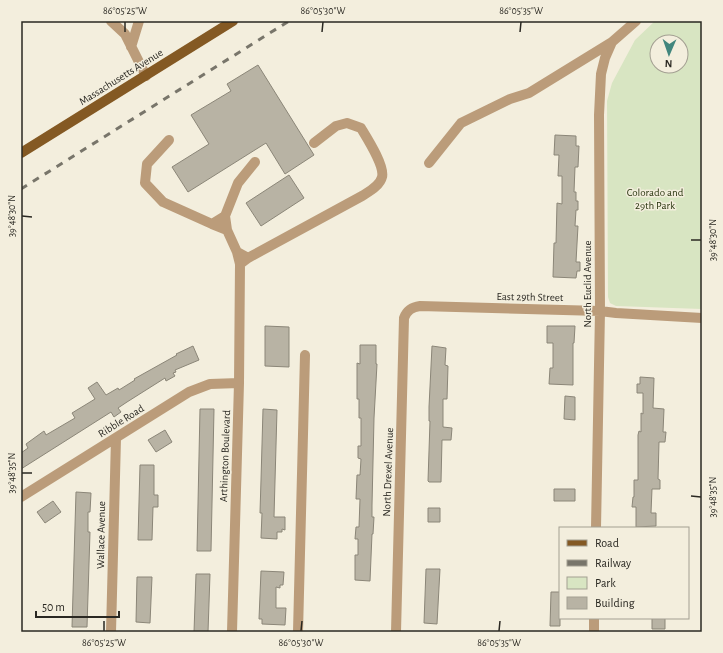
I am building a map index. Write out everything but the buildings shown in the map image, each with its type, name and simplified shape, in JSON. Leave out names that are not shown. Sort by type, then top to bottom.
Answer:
[{"type":"main road","name":"Massachusetts Avenue","points":[[21,153],[233,21]]},
{"type":"street","points":[[111,21],[125,34],[146,76]]},
{"type":"street","points":[[131,47],[139,21]]},
{"type":"street","points":[[429,163],[461,122],[510,99],[529,93],[612,42],[636,21]]},
{"type":"street","name":"North Euclid Avenue","points":[[596,527],[600,311],[599,115],[601,74],[605,58],[612,42]]},
{"type":"street","points":[[244,261],[362,196],[374,188],[382,178],[382,168],[361,128],[347,123],[336,126],[314,143]]},
{"type":"street","points":[[168,140],[147,164],[145,183],[163,202],[227,230]]},
{"type":"street","points":[[212,224],[225,216],[238,183],[255,162]]},
{"type":"street","name":"Arthington Boulevard","points":[[225,216],[227,230],[237,252],[244,261],[240,281],[239,383],[232,632]]},
{"type":"street","name":"East 29th Street","points":[[406,312],[414,307],[420,306],[600,311],[702,318]]},
{"type":"street","name":"North Drexel Avenue","points":[[396,632],[404,318],[406,312]]},
{"type":"street","points":[[298,632],[305,355]]},
{"type":"street","name":"Ribble Road","points":[[21,497],[189,392],[217,383],[239,383]]},
{"type":"street","name":"Wallace Avenue","points":[[111,632],[116,438]]},
{"type":"street","points":[[594,619],[594,632]]},
{"type":"green space","name":"Colorado and 29th Park","points":[[655,21],[702,21],[702,309],[616,306],[610,303],[608,297],[607,101],[612,83],[635,40]]},
{"type":"railway","points":[[21,189],[289,21]]}]
